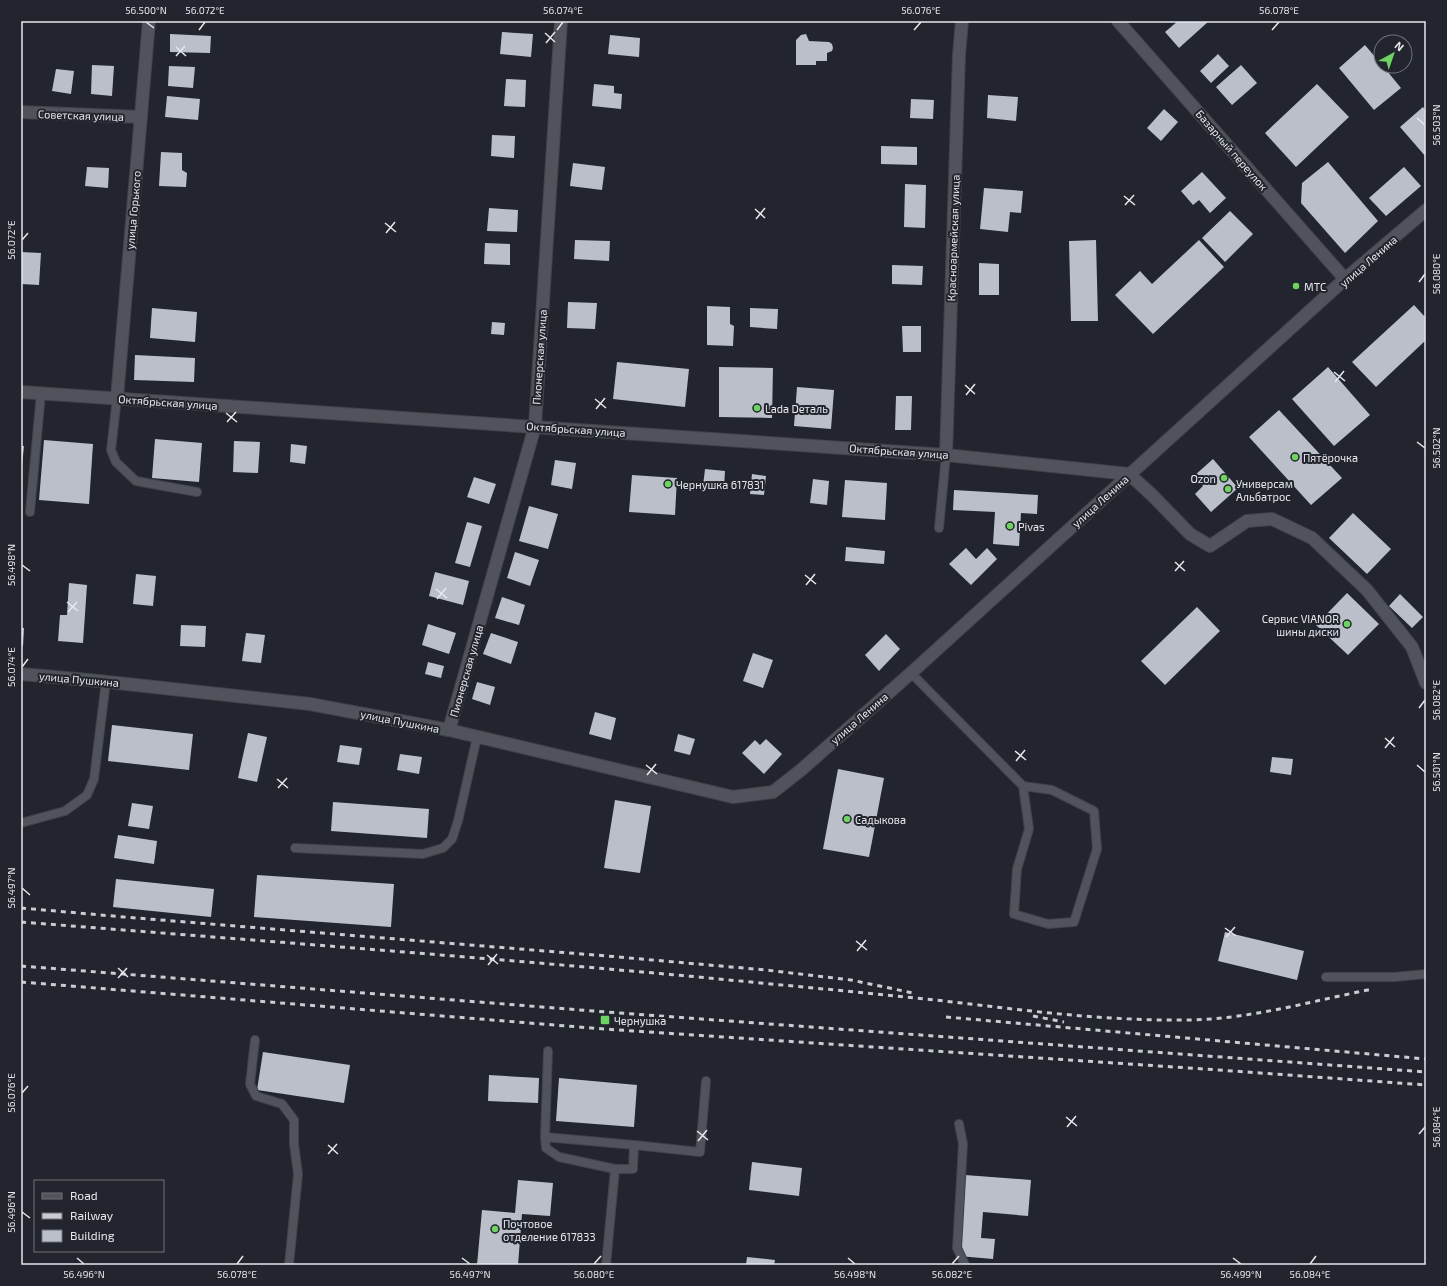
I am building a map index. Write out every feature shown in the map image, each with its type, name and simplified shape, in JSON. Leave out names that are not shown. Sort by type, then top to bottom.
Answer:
[{"type":"street","name":"улица Горького","points":[[117,398],[149,21]]},
{"type":"street","name":"Пионерская улица","points":[[449,730],[535,426],[561,21]]},
{"type":"street","name":"Красноармейская улица","points":[[946,455],[959,55],[962,21]]},
{"type":"street","name":"Базарный переулок","points":[[1118,21],[1345,280]]},
{"type":"street","name":"Советская улица","points":[[21,112],[141,117]]},
{"type":"street","name":"улица Ленина","points":[[773,792],[801,770],[911,673],[1129,474],[1345,280],[1426,210]]},
{"type":"street","name":"Октябрьская улица","points":[[21,392],[946,455],[1129,474]]},
{"type":"street","points":[[1129,474],[1190,534],[1210,546],[1247,521],[1272,519],[1312,538],[1367,590],[1412,647],[1426,683]]},
{"type":"street","name":"улица Пушкина","points":[[21,674],[106,681],[310,704],[449,730],[732,797],[773,792]]},
{"type":"lane","points":[[30,512],[41,393]]},
{"type":"lane","points":[[117,398],[111,450],[116,462],[136,481],[197,492]]},
{"type":"lane","points":[[939,528],[946,455]]},
{"type":"lane","points":[[911,673],[1023,786],[1052,790],[1094,811],[1097,849],[1074,922],[1048,924],[1014,914],[1017,869],[1028,829],[1023,786]]},
{"type":"lane","points":[[21,823],[65,811],[86,795],[94,779],[106,681]]},
{"type":"lane","points":[[295,848],[423,854],[443,848],[452,839],[458,821],[477,737]]},
{"type":"lane","points":[[1326,977],[1394,978],[1426,974]]},
{"type":"lane","points":[[255,1040],[250,1084],[256,1096],[282,1104],[294,1120],[294,1144],[298,1174],[289,1265]]},
{"type":"lane","points":[[548,1051],[545,1137],[546,1148],[559,1157],[615,1168],[633,1169],[634,1145]]},
{"type":"lane","points":[[545,1137],[700,1152],[706,1081]]},
{"type":"lane","points":[[959,1124],[962,1144],[957,1248],[965,1265]]},
{"type":"lane","points":[[606,1265],[615,1168]]},
{"type":"building","points":[[1178,21],[1209,21],[1179,48],[1165,32]]},
{"type":"building","points":[[502,32],[533,34],[531,57],[500,54]]},
{"type":"building","points":[[170,34],[211,36],[210,53],[170,52]]},
{"type":"building","points":[[806,34],[809,41],[829,42],[832,44],[832,51],[827,53],[827,61],[816,61],[816,65],[796,65],[796,40],[801,35]]},
{"type":"building","points":[[610,35],[640,38],[639,57],[608,54]]},
{"type":"building","points":[[1365,45],[1373,54],[1373,74],[1390,74],[1401,88],[1374,110],[1339,68]]},
{"type":"building","points":[[1218,54],[1229,66],[1211,83],[1200,71]]},
{"type":"building","points":[[92,65],[114,66],[112,96],[91,94]]},
{"type":"building","points":[[1241,65],[1257,83],[1232,105],[1216,87]]},
{"type":"building","points":[[169,66],[195,67],[193,88],[168,86]]},
{"type":"building","points":[[56,69],[74,71],[71,94],[52,91]]},
{"type":"building","points":[[506,79],[526,80],[525,107],[504,106]]},
{"type":"building","points":[[594,84],[614,86],[614,93],[622,94],[621,109],[592,106]]},
{"type":"building","points":[[1317,84],[1349,117],[1296,167],[1265,133]]},
{"type":"building","points":[[988,95],[1018,97],[1016,121],[987,118]]},
{"type":"building","points":[[167,96],[200,99],[198,120],[165,117]]},
{"type":"building","points":[[911,99],[934,100],[933,119],[910,118]]},
{"type":"building","points":[[1423,107],[1426,111],[1426,157],[1400,127]]},
{"type":"building","points":[[1164,109],[1178,122],[1161,141],[1147,128]]},
{"type":"building","points":[[492,135],[515,136],[514,158],[491,156]]},
{"type":"building","points":[[881,146],[917,147],[917,165],[881,164]]},
{"type":"building","points":[[161,152],[182,153],[182,170],[187,173],[186,187],[159,186]]},
{"type":"building","points":[[1328,162],[1378,221],[1345,253],[1301,203],[1302,183]]},
{"type":"building","points":[[573,163],[605,167],[602,190],[570,186]]},
{"type":"building","points":[[87,167],[109,168],[108,188],[85,186]]},
{"type":"building","points":[[1404,167],[1421,186],[1386,216],[1369,198]]},
{"type":"building","points":[[1202,172],[1226,198],[1210,213],[1199,200],[1193,205],[1181,191]]},
{"type":"building","points":[[905,184],[926,185],[925,228],[904,227]]},
{"type":"building","points":[[984,188],[1023,191],[1021,213],[1010,212],[1008,232],[980,229]]},
{"type":"building","points":[[489,208],[518,210],[517,232],[487,231]]},
{"type":"building","points":[[1230,211],[1253,234],[1225,262],[1202,238]]},
{"type":"building","points":[[575,240],[610,241],[609,261],[574,259]]},
{"type":"building","points":[[1096,240],[1098,321],[1071,321],[1069,241]]},
{"type":"building","points":[[1199,240],[1224,267],[1153,334],[1115,295],[1140,271],[1152,284]]},
{"type":"building","points":[[485,243],[510,244],[510,265],[484,264]]},
{"type":"building","points":[[21,252],[41,253],[39,285],[21,284]]},
{"type":"building","points":[[979,263],[999,264],[999,295],[979,295]]},
{"type":"building","points":[[892,265],[923,266],[922,285],[892,284]]},
{"type":"building","points":[[568,302],[597,303],[595,329],[567,328]]},
{"type":"building","points":[[1414,305],[1426,318],[1426,340],[1376,387],[1352,362]]},
{"type":"building","points":[[707,306],[730,307],[730,324],[734,326],[733,346],[707,345]]},
{"type":"building","points":[[152,308],[197,312],[195,342],[150,338]]},
{"type":"building","points":[[750,308],[778,309],[777,329],[750,327]]},
{"type":"building","points":[[492,322],[505,323],[504,335],[491,334]]},
{"type":"building","points":[[902,326],[921,326],[921,352],[903,352]]},
{"type":"building","points":[[135,355],[195,358],[194,382],[134,380]]},
{"type":"building","points":[[617,362],[689,369],[685,407],[613,399]]},
{"type":"building","points":[[719,367],[773,368],[772,418],[719,417]]},
{"type":"building","points":[[1328,367],[1370,415],[1334,446],[1292,399]]},
{"type":"building","points":[[797,387],[834,390],[831,429],[794,426]]},
{"type":"building","points":[[896,396],[912,396],[911,430],[895,430]]},
{"type":"building","name":"Пятёрочка","points":[[1279,410],[1342,478],[1311,505],[1249,437]]},
{"type":"building","points":[[155,439],[202,443],[199,482],[152,478]]},
{"type":"building","points":[[44,440],[93,444],[89,504],[39,500]]},
{"type":"building","points":[[234,441],[260,442],[258,473],[233,472]]},
{"type":"building","points":[[291,444],[307,446],[305,464],[290,462]]},
{"type":"building","points":[[21,446],[24,446],[22,465],[21,465]]},
{"type":"building","points":[[1213,459],[1238,488],[1211,512],[1195,494],[1203,486],[1194,476]]},
{"type":"building","points":[[555,460],[576,463],[572,489],[551,485]]},
{"type":"building","points":[[705,469],[725,471],[724,488],[703,486]]},
{"type":"building","points":[[752,474],[766,476],[764,495],[750,494]]},
{"type":"building","points":[[632,475],[677,478],[675,515],[629,512]]},
{"type":"building","points":[[474,477],[496,484],[489,504],[467,497]]},
{"type":"building","points":[[813,479],[829,481],[827,505],[810,503]]},
{"type":"building","points":[[845,480],[887,483],[885,520],[842,517]]},
{"type":"building","points":[[954,490],[1038,495],[1037,514],[1021,513],[1019,546],[993,544],[995,512],[953,510]]},
{"type":"building","points":[[529,506],[558,514],[548,549],[519,541]]},
{"type":"building","points":[[1353,513],[1391,549],[1367,574],[1329,538]]},
{"type":"building","points":[[467,522],[482,526],[470,567],[455,563]]},
{"type":"building","points":[[846,547],[885,551],[884,564],[845,561]]},
{"type":"building","points":[[966,548],[976,559],[987,548],[997,559],[971,585],[949,564]]},
{"type":"building","points":[[515,552],[539,560],[530,586],[507,578]]},
{"type":"building","points":[[435,572],[469,581],[463,605],[429,596]]},
{"type":"building","points":[[136,574],[156,576],[153,606],[133,604]]},
{"type":"building","points":[[69,583],[87,585],[83,643],[58,641],[60,615],[67,615]]},
{"type":"building","name":"Сервис VIANOR шины диски","points":[[1347,593],[1379,624],[1348,655],[1316,625]]},
{"type":"building","points":[[1400,594],[1423,617],[1412,628],[1389,606]]},
{"type":"building","points":[[502,597],[525,605],[519,625],[495,618]]},
{"type":"building","points":[[1197,607],[1220,631],[1165,685],[1141,661]]},
{"type":"building","points":[[428,624],[456,633],[449,654],[422,645]]},
{"type":"building","points":[[181,625],[206,626],[205,647],[180,646]]},
{"type":"building","points":[[21,628],[24,628],[23,646],[21,646]]},
{"type":"building","points":[[246,633],[265,635],[261,663],[242,661]]},
{"type":"building","points":[[491,633],[518,642],[511,664],[483,654]]},
{"type":"building","points":[[886,634],[900,649],[879,671],[865,655]]},
{"type":"building","points":[[753,653],[773,660],[763,688],[743,681]]},
{"type":"building","points":[[428,662],[444,666],[441,678],[425,674]]},
{"type":"building","points":[[477,682],[495,687],[490,705],[472,699]]},
{"type":"building","points":[[595,712],[616,718],[611,740],[589,734]]},
{"type":"building","points":[[112,725],[193,734],[189,770],[108,761]]},
{"type":"building","points":[[248,733],[267,737],[257,782],[238,778]]},
{"type":"building","points":[[678,734],[695,739],[690,755],[674,751]]},
{"type":"building","points":[[766,739],[782,754],[764,774],[742,753],[755,740],[760,745]]},
{"type":"building","points":[[340,745],[362,748],[359,765],[337,762]]},
{"type":"building","points":[[400,754],[422,757],[419,774],[397,770]]},
{"type":"building","points":[[1272,757],[1293,759],[1291,775],[1270,772]]},
{"type":"building","points":[[838,769],[884,778],[869,857],[823,849]]},
{"type":"building","points":[[615,800],[651,806],[640,873],[604,868]]},
{"type":"building","points":[[333,802],[429,809],[427,838],[331,831]]},
{"type":"building","points":[[132,803],[153,806],[149,829],[128,826]]},
{"type":"building","points":[[118,835],[157,841],[154,864],[114,858]]},
{"type":"building","points":[[257,875],[394,884],[391,927],[254,917]]},
{"type":"building","points":[[116,879],[214,889],[211,917],[113,907]]},
{"type":"building","points":[[1225,932],[1304,951],[1297,980],[1218,961]]},
{"type":"building","points":[[263,1052],[350,1065],[344,1103],[257,1090]]},
{"type":"building","points":[[489,1075],[539,1078],[538,1103],[488,1101]]},
{"type":"building","points":[[559,1078],[637,1085],[634,1127],[556,1121]]},
{"type":"building","points":[[752,1162],[802,1168],[799,1196],[749,1190]]},
{"type":"building","points":[[965,1175],[1031,1180],[1028,1216],[983,1212],[981,1238],[995,1239],[993,1259],[958,1256]]},
{"type":"building","points":[[518,1180],[553,1183],[550,1216],[522,1214],[518,1265],[477,1265],[482,1210],[515,1213]]},
{"type":"building","points":[[747,1257],[775,1260],[774,1265],[746,1265]]},
{"type":"railway","points":[[21,908],[766,970],[851,980],[913,993]]},
{"type":"railway","points":[[21,922],[623,970],[953,1002],[1069,1015],[1127,1019],[1185,1020],[1232,1017],[1279,1009],[1373,989]]},
{"type":"railway","points":[[21,966],[606,1012],[1426,1072]]},
{"type":"railway","points":[[21,982],[604,1029],[1426,1085]]},
{"type":"railway","points":[[1033,1016],[1064,1022]]},
{"type":"railway","points":[[946,1017],[1426,1059]]},
{"type":"place","name":"МТС","points":[[1296,286]]},
{"type":"place","name":"Lada Dеталь","points":[[757,408]]},
{"type":"place","name":"Пятёрочка","points":[[1295,457]]},
{"type":"place","name":"Ozon","points":[[1224,478]]},
{"type":"place","name":"Чернушка 617831","points":[[668,484]]},
{"type":"place","name":"Универсам Альбатрос","points":[[1228,489]]},
{"type":"place","name":"Pivas","points":[[1010,526]]},
{"type":"place","name":"Сервис VIANOR шины диски","points":[[1347,624]]},
{"type":"place","name":"Садыкова","points":[[847,819]]},
{"type":"place","name":"Чернушка","points":[[605,1020]]},
{"type":"place","name":"Почтовое отделение 617833","points":[[495,1229]]}]
